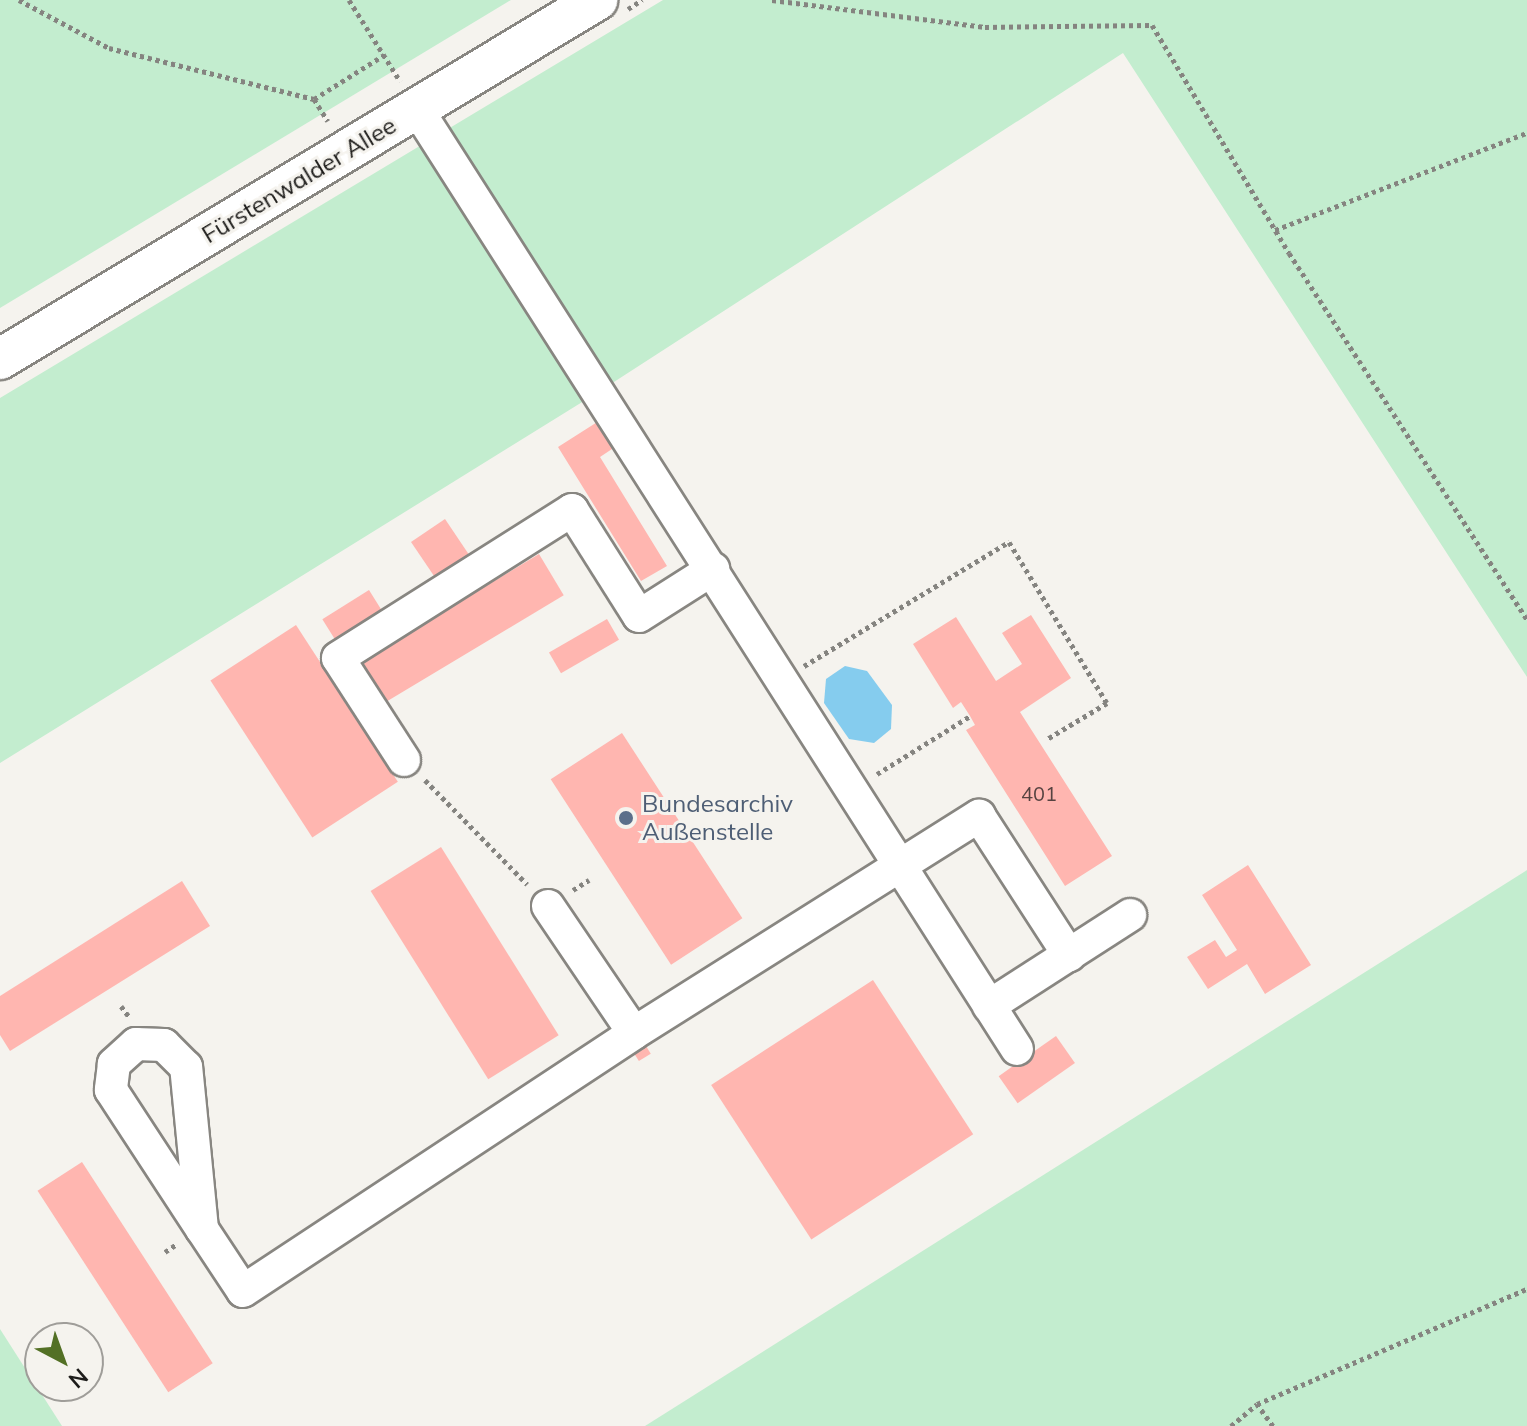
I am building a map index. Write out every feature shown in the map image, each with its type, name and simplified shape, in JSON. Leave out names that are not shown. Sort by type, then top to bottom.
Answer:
[{"type":"main road","name":"Fürstenwalder Allee","points":[[0,359],[597,0]]},
{"type":"lane","points":[[417,109],[1017,1049]]},
{"type":"lane","points":[[404,760],[338,658],[572,510],[639,616],[713,569]]},
{"type":"lane","points":[[202,1229],[186,1067],[164,1045],[136,1044],[114,1064],[111,1090],[202,1229],[243,1291],[634,1033],[979,816],[1069,955]]},
{"type":"lane","points":[[548,906],[634,1033]]},
{"type":"lane","points":[[989,1006],[1130,915]]},
{"type":"path","points":[[19,0],[109,48],[314,99],[328,121]]},
{"type":"path","points":[[349,0],[417,109]]},
{"type":"path","points":[[772,0],[985,27],[1152,25],[1275,230],[1527,619]]},
{"type":"path","points":[[314,99],[384,55]]},
{"type":"path","points":[[1275,230],[1527,133]]},
{"type":"path","points":[[783,679],[1009,542],[1107,703],[1047,739]]},
{"type":"path","points":[[853,790],[970,716]]},
{"type":"path","points":[[404,760],[548,906]]},
{"type":"path","points":[[1231,1426],[1257,1404],[1527,1289]]},
{"type":"path","points":[[1257,1404],[1273,1426]]},
{"type":"green space","points":[[0,0],[511,0],[0,308]]},
{"type":"green space","points":[[663,0],[1527,0],[1527,677],[1123,53],[600,391],[0,763],[0,398]]},
{"type":"green space","points":[[1527,870],[1527,1426],[645,1426]]},
{"type":"green space","points":[[0,1329],[24,1367],[24,1402],[47,1402],[62,1426],[0,1426]]},
{"type":"water","points":[[845,666],[867,671],[892,705],[891,729],[874,743],[849,739],[824,703],[826,679]]},
{"type":"building","points":[[602,419],[618,445],[600,457],[667,566],[641,581],[558,447]]},
{"type":"building","points":[[445,519],[469,555],[435,578],[411,542]]},
{"type":"building","points":[[539,554],[564,595],[385,702],[361,661]]},
{"type":"building","points":[[369,590],[384,614],[337,643],[322,619]]},
{"type":"building","points":[[1031,615],[1071,678],[1020,712],[1112,856],[1065,886],[966,730],[975,725],[970,716],[961,702],[953,708],[913,644],[956,617],[996,681],[1022,664],[1002,633]]},
{"type":"building","points":[[607,619],[619,640],[561,673],[549,652]]},
{"type":"building","points":[[296,625],[398,782],[312,837],[210,681]]},
{"type":"building","name":"Bundesarchiv Außenstelle","points":[[622,733],[742,918],[671,965],[551,779]]},
{"type":"building","points":[[441,847],[559,1035],[488,1079],[371,891]]},
{"type":"building","points":[[1248,865],[1311,965],[1265,994],[1247,964],[1208,989],[1187,957],[1215,940],[1226,957],[1237,950],[1202,895]]},
{"type":"building","points":[[182,881],[210,926],[10,1051],[0,1035],[0,996]]},
{"type":"building","points":[[873,980],[973,1134],[811,1239],[711,1085]]},
{"type":"building","points":[[1056,1036],[1075,1063],[1018,1103],[999,1076]]},
{"type":"building","points":[[646,1046],[651,1054],[639,1061],[634,1053]]},
{"type":"building","points":[[82,1162],[213,1363],[168,1392],[38,1191]]},
{"type":"place","name":"Bundesarchiv Außenstelle","points":[[626,818]]}]
